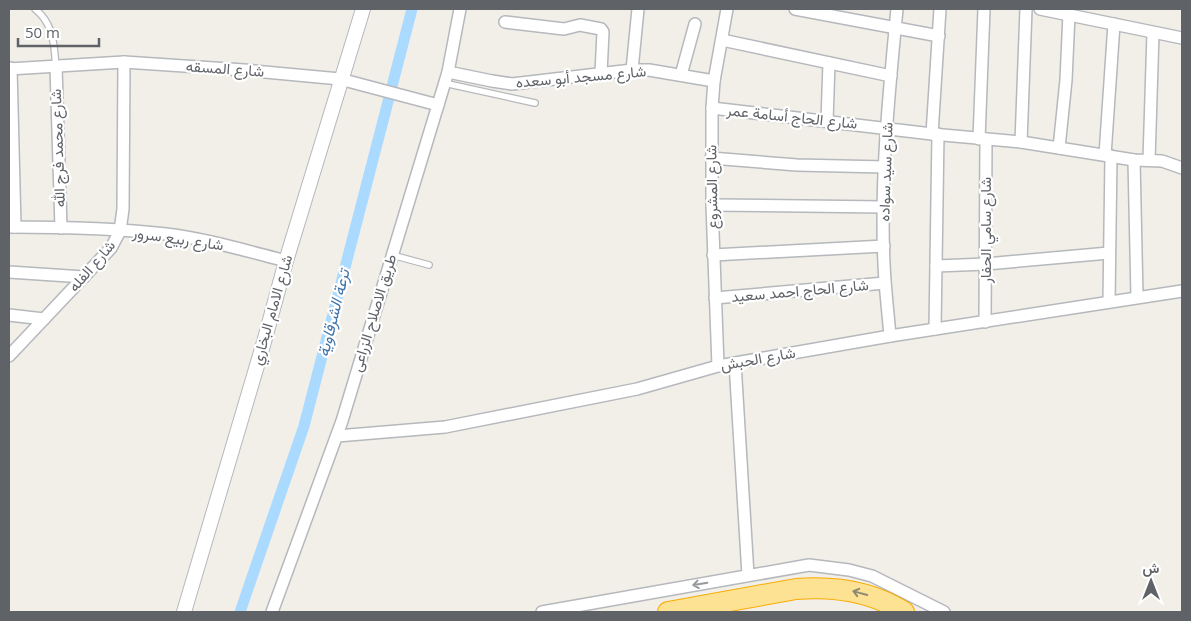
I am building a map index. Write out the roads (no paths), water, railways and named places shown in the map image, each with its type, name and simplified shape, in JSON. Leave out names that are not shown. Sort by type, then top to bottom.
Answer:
[{"type":"highway","points":[[668,612],[816,587],[858,592],[878,598],[904,612]]},
{"type":"street","name":"شارع الامام البخاري","points":[[184,612],[340,79],[363,9]]},
{"type":"street","name":"طريق الاصلاح الزراعى","points":[[272,612],[336,436],[448,72],[460,9]]},
{"type":"street","points":[[632,70],[638,9]]},
{"type":"street","name":"شارع المشروع","points":[[718,366],[712,205],[712,108],[714,81],[727,9]]},
{"type":"street","points":[[794,9],[939,36]]},
{"type":"street","name":"شارع سيد سواده","points":[[890,336],[885,284],[884,207],[886,128],[897,9]]},
{"type":"street","points":[[935,329],[935,134],[940,9]]},
{"type":"street","name":"شارع سامي الحفار","points":[[984,9],[982,139],[986,264],[985,322]]},
{"type":"street","points":[[1021,142],[1026,9]]},
{"type":"street","points":[[1040,9],[1182,38]]},
{"type":"street","points":[[1059,148],[1066,80],[1069,14]]},
{"type":"street","points":[[505,22],[564,29],[580,25],[601,29],[603,32],[601,72]]},
{"type":"street","points":[[681,75],[695,24]]},
{"type":"street","points":[[1109,302],[1108,156],[1114,24]]},
{"type":"street","points":[[1149,160],[1153,33]]},
{"type":"street","points":[[722,40],[891,76]]},
{"type":"street","name":"شارع المسقه","points":[[10,68],[124,62],[244,70],[340,79],[438,104]]},
{"type":"street","name":"شارع الفله","points":[[9,356],[111,248],[120,231],[123,208],[124,62]]},
{"type":"street","points":[[827,121],[829,63]]},
{"type":"street","name":"شارع محمد فرج الله","points":[[56,67],[61,228]]},
{"type":"street","points":[[10,68],[12,227]]},
{"type":"street","name":"شارع مسجد أبو سعده","points":[[448,72],[512,84],[601,72],[632,70],[649,70],[714,81]]},
{"type":"street","name":"شارع الحاج أسامة عمر","points":[[712,108],[1021,142],[1134,160],[1162,161],[1182,168]]},
{"type":"street","points":[[711,158],[797,165],[885,167]]},
{"type":"street","points":[[1134,160],[1137,297]]},
{"type":"street","points":[[712,205],[884,207]]},
{"type":"street","name":"شارع ربيع سرور","points":[[12,227],[120,231],[176,236],[222,244],[286,261]]},
{"type":"street","points":[[714,254],[884,246]]},
{"type":"street","points":[[936,266],[986,264],[1110,253]]},
{"type":"street","points":[[9,272],[84,277]]},
{"type":"street","name":"شارع الحاج احمد سعيد","points":[[715,298],[885,284]]},
{"type":"street","name":"شارع الحبش","points":[[336,436],[445,427],[637,389],[718,366],[890,336],[1182,291]]},
{"type":"street","points":[[9,315],[44,319]]},
{"type":"street","points":[[735,363],[748,575]]},
{"type":"street","points":[[542,612],[809,565],[849,570],[872,576],[944,612]]},
{"type":"street","points":[[277,598],[278,612]]},
{"type":"lane","points":[[35,9],[45,19],[51,29],[56,67]]},
{"type":"lane","points":[[444,83],[535,104]]},
{"type":"lane","points":[[392,254],[429,265]]},
{"type":"waterway","name":"ترعة الشرقاوية","points":[[240,612],[304,426],[412,9]]}]
